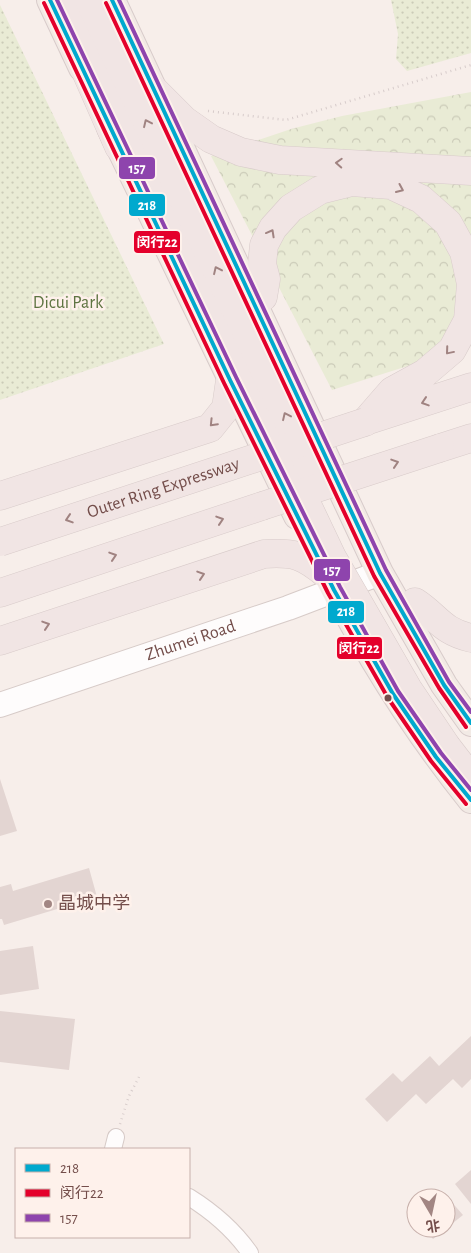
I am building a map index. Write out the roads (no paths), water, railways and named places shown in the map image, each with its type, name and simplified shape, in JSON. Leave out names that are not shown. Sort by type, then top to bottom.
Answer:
[{"type":"highway","points":[[54,0],[119,147]]},
{"type":"highway","points":[[66,0],[332,556],[424,714],[471,778]]},
{"type":"highway","points":[[89,0],[347,548],[420,676],[471,751]]},
{"type":"highway","points":[[154,89],[184,120],[211,139],[241,152],[280,160],[464,170]]},
{"type":"highway","points":[[263,297],[266,279],[262,264],[264,245],[273,228],[291,208],[320,190],[352,182],[391,185],[421,198],[448,223],[464,252],[471,284],[468,320],[452,350],[425,373],[392,391],[365,422]]},
{"type":"highway","points":[[0,496],[210,428],[226,408],[230,380]]},
{"type":"highway","name":"Outer Ring Expressway","points":[[0,542],[471,387]]},
{"type":"highway","points":[[0,593],[471,438]]},
{"type":"highway","points":[[440,448],[471,454]]},
{"type":"highway","points":[[0,641],[264,554],[287,553],[301,557],[308,560],[330,582]]},
{"type":"highway","points":[[415,602],[427,610],[437,622],[456,635],[471,638]]},
{"type":"main road","points":[[50,0],[230,380],[330,582],[394,694],[436,757],[471,800]]},
{"type":"main road","points":[[112,0],[380,573],[444,685],[471,723]]},
{"type":"main road","points":[[174,132],[186,144],[199,165],[390,559],[471,695]]},
{"type":"street","name":"Zhumei Road","points":[[0,704],[288,608],[330,582],[380,573]]},
{"type":"street","points":[[190,1199],[223,1222],[240,1238],[250,1253]]},
{"type":"place","name":"晶城中学","points":[[48,904]]},
{"type":"park label","name":"Dicui Park","points":[[68,303]]}]
